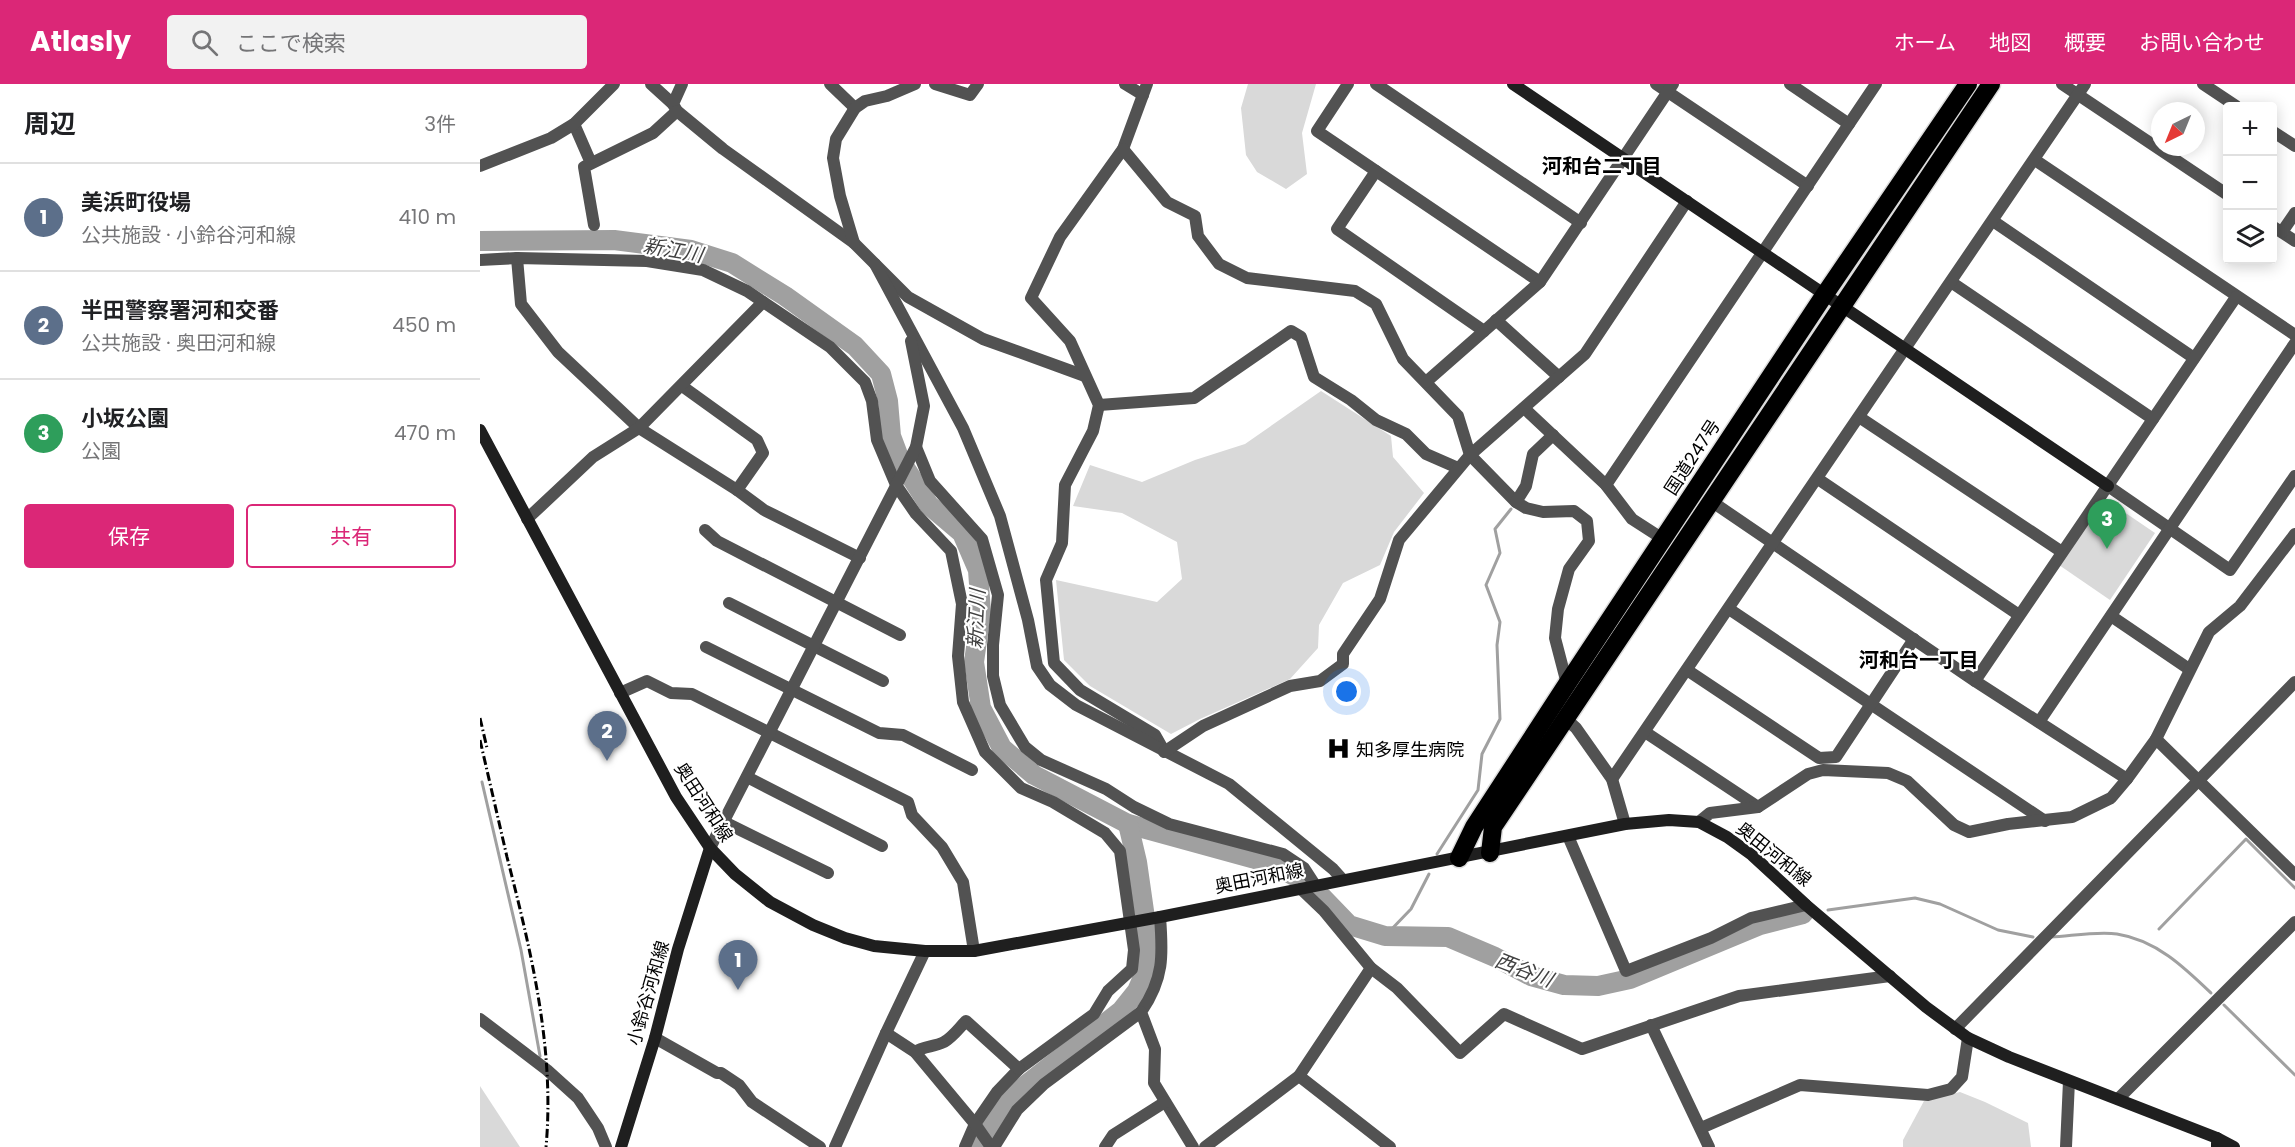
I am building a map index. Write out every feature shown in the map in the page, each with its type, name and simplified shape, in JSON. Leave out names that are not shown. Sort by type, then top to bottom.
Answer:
[{"type":"highway","name":"国道247号","points":[[1459,858],[1474,827],[1567,684],[1825,294],[1968,84]]},
{"type":"highway","points":[[1490,853],[1493,827],[1991,84]]},
{"type":"main road","points":[[1513,84],[2108,486]]},
{"type":"main road","name":"奥田河和線","points":[[480,430],[676,797],[710,848],[735,874],[770,902],[813,925],[845,938],[874,946],[925,951],[974,951],[1160,917],[1342,879],[1490,853],[1625,824],[1669,820],[1699,822],[1752,855],[1806,905],[1968,1038],[2009,1057],[2118,1099],[2217,1143],[2234,1147]]},
{"type":"main road","name":"小鈴谷河和線","points":[[621,1147],[655,1038],[678,949],[710,848]]},
{"type":"street","points":[[480,164],[551,138],[574,124],[614,84]]},
{"type":"street","points":[[651,84],[723,149],[854,243],[908,297],[983,339],[1085,376]]},
{"type":"street","points":[[594,225],[584,167],[652,134],[675,108],[682,84]]},
{"type":"street","points":[[830,84],[855,108]]},
{"type":"street","points":[[854,243],[840,196],[833,158],[836,139],[855,108],[865,101],[887,96],[915,84]]},
{"type":"street","points":[[934,84],[970,95],[978,84]]},
{"type":"street","points":[[1125,84],[1145,89],[1123,149],[1060,237],[1031,298],[1070,341],[1099,405],[1093,430],[1065,485],[1062,543],[1046,580],[1054,663],[1080,690],[1155,735],[1164,752]]},
{"type":"street","points":[[1348,84],[1317,131],[1540,282]]},
{"type":"street","points":[[1376,84],[1581,223]]},
{"type":"street","points":[[1656,84],[1670,88],[1808,186]]},
{"type":"street","points":[[1790,84],[1849,124]]},
{"type":"street","points":[[1606,485],[1876,84]]},
{"type":"street","points":[[2062,84],[2082,89],[2223,191]]},
{"type":"street","points":[[2203,84],[2230,102]]},
{"type":"street","points":[[1426,382],[1540,282],[1670,88]]},
{"type":"street","points":[[1612,779],[2082,89]]},
{"type":"street","points":[[574,124],[591,163]]},
{"type":"street","points":[[2277,134],[2295,146]]},
{"type":"street","points":[[1123,149],[1167,202],[1195,216],[1198,236],[1219,264],[1247,278],[1355,291],[1376,304],[1403,359],[1458,416],[1470,455],[1516,502],[1526,508],[1543,512],[1574,511],[1587,521],[1589,541],[1569,569],[1558,609],[1555,638],[1567,684]]},
{"type":"street","points":[[2035,160],[2295,335]]},
{"type":"street","points":[[1376,171],[1337,229],[1484,331]]},
{"type":"street","points":[[1164,752],[1203,726],[1290,686],[1320,681],[1343,664],[1343,654],[1380,599],[1399,540],[1470,455],[1585,354],[1687,201]]},
{"type":"street","points":[[2295,213],[2277,229],[2295,241]]},
{"type":"street","points":[[1993,221],[2194,358]]},
{"type":"street","points":[[517,258],[521,304],[558,352],[639,428],[737,490],[764,510],[860,558]]},
{"type":"street","points":[[480,260],[517,258],[647,261],[703,270],[747,291],[830,347],[865,382],[872,401],[877,440],[896,485],[916,514],[951,551],[962,604],[958,656],[963,702],[985,752],[1021,788],[1053,802],[1105,832],[1120,851],[1134,950],[1132,969],[1108,991],[1094,1014],[1019,1069],[997,1092],[975,1124],[965,1147]]},
{"type":"street","points":[[875,264],[963,428],[1000,516],[1028,620],[1037,666],[1050,685],[1076,705],[1228,784],[1334,869],[1342,879]]},
{"type":"street","points":[[1950,282],[2153,419]]},
{"type":"street","points":[[1975,681],[2236,297]]},
{"type":"street","points":[[527,519],[593,457],[639,428],[763,302]]},
{"type":"street","points":[[1496,320],[1559,377]]},
{"type":"street","points":[[710,848],[914,452],[924,406],[908,328]]},
{"type":"street","points":[[1099,405],[1194,398],[1291,331],[1301,337],[1314,378],[1351,400],[1376,420],[1406,434],[1426,454],[1458,468]]},
{"type":"street","points":[[2039,722],[2295,343]]},
{"type":"street","points":[[682,386],[758,440],[763,453],[737,490]]},
{"type":"street","points":[[1524,408],[1606,485],[1632,519],[1663,539]]},
{"type":"street","points":[[1859,417],[2062,552]]},
{"type":"street","points":[[1516,502],[1526,486],[1533,454],[1552,435]]},
{"type":"street","points":[[914,452],[930,481],[982,539],[998,595],[993,645],[993,676],[1000,705],[1024,747],[1041,759],[1106,789],[1134,807],[1169,824],[1283,854],[1304,868],[1321,884]]},
{"type":"street","points":[[2108,486],[2230,570],[2295,476]]},
{"type":"street","points":[[1818,479],[2019,615]]},
{"type":"street","points":[[1711,501],[1975,681],[2127,779]]},
{"type":"street","points":[[705,530],[717,541],[900,635]]},
{"type":"street","points":[[1699,822],[1710,813],[1758,807],[1808,774],[1822,770],[1888,772],[1907,781],[1954,825],[1970,832],[2008,824],[2072,817],[2110,798],[2127,779],[2156,739],[2209,632],[2240,606],[2295,534]]},
{"type":"street","points":[[729,603],[883,681]]},
{"type":"street","points":[[1729,609],[2045,821]]},
{"type":"street","points":[[2111,616],[2189,669]]},
{"type":"street","points":[[1687,670],[1820,758],[1836,757],[1914,639]]},
{"type":"street","points":[[706,647],[879,733],[903,735],[972,770]]},
{"type":"street","points":[[620,693],[647,681],[671,693],[692,694],[908,802],[912,815],[942,847],[963,882],[974,951]]},
{"type":"street","points":[[1955,1029],[2295,682]]},
{"type":"street","points":[[1566,719],[1576,728],[1612,779],[1625,824]]},
{"type":"street","points":[[1645,732],[1758,807]]},
{"type":"street","points":[[2156,739],[2295,875]]},
{"type":"street","points":[[747,777],[882,846]]},
{"type":"street","points":[[724,822],[828,873]]},
{"type":"street","points":[[1568,836],[1626,971],[1711,938],[1751,918],[1806,905]]},
{"type":"street","points":[[1301,889],[1324,911],[1371,968],[1397,988],[1460,1053],[1504,1014],[1582,1050],[1739,996],[1890,976]]},
{"type":"street","points":[[886,1034],[915,1052],[991,1146],[1017,1110],[1044,1084],[1141,1012],[1153,994],[1163,958],[1160,917]]},
{"type":"street","points":[[2118,1099],[2295,922]]},
{"type":"street","points":[[836,1147],[925,951]]},
{"type":"street","points":[[1205,1147],[1299,1076],[1371,968]]},
{"type":"street","points":[[1141,1012],[1155,1049],[1154,1083],[1193,1147]]},
{"type":"street","points":[[480,1019],[547,1070],[578,1098],[606,1147]]},
{"type":"street","points":[[915,1052],[942,1043],[966,1021],[1019,1069]]},
{"type":"street","points":[[1651,1026],[1709,1147]]},
{"type":"street","points":[[655,1038],[717,1073],[721,1073],[739,1085],[752,1102],[820,1147]]},
{"type":"street","points":[[1701,1128],[1800,1085],[1928,1095],[1951,1089],[1962,1077],[1968,1038]]},
{"type":"street","points":[[1299,1076],[1390,1147]]},
{"type":"street","points":[[2066,1147],[2069,1081]]},
{"type":"street","points":[[1105,1147],[1113,1135],[1165,1102]]},
{"type":"shaded area","points":[[1248,84],[1316,84],[1302,133],[1307,174],[1286,189],[1257,172],[1246,155],[1241,108]]},
{"type":"shaded area","points":[[480,232],[518,232],[517,250],[480,251]]},
{"type":"shaded area","points":[[1321,391],[1391,436],[1393,457],[1424,493],[1394,532],[1380,565],[1343,583],[1319,625],[1318,648],[1290,679],[1171,734],[1090,686],[1064,660],[1056,580],[1157,602],[1182,579],[1177,542],[1122,513],[1073,506],[1090,465],[1142,482],[1195,460],[1245,444]]},
{"type":"shaded area","points":[[2105,499],[2155,533],[2110,600],[2059,565]]},
{"type":"shaded area","points":[[480,1086],[520,1147],[480,1147]]},
{"type":"shaded area","points":[[1960,1092],[2028,1123],[2031,1147],[1903,1147],[1903,1140],[1924,1101]]},
{"type":"waterway","name":"新江川","points":[[480,241],[614,240],[691,250],[732,263],[785,296],[855,346],[881,374],[888,401],[891,436],[900,460],[929,505],[962,533],[978,570],[981,612],[974,662],[981,708],[1002,748],[1034,775],[1128,824],[1270,863],[1298,878]]},
{"type":"waterway","points":[[1437,854],[1478,790],[1482,754],[1500,719],[1497,645],[1500,622],[1486,585],[1500,553],[1495,529],[1511,509]]},
{"type":"waterway","points":[[482,782],[521,950],[540,1056]]},
{"type":"waterway","name":"新江川","points":[[975,1147],[1009,1098],[1121,1011],[1137,991],[1147,968],[1147,932],[1137,862],[1128,824]]},
{"type":"waterway","points":[[2159,929],[2246,839],[2295,888]]},
{"type":"waterway","points":[[1385,936],[1411,909],[1429,874]]},
{"type":"waterway","name":"西谷川","points":[[1322,897],[1349,925],[1385,936],[1448,937],[1495,957],[1531,976],[1564,985],[1598,986],[1630,979],[1760,925],[1803,914]]},
{"type":"waterway","points":[[1828,910],[1915,898],[1940,904],[1998,930],[2033,937]]},
{"type":"waterway","points":[[2051,937],[2101,933],[2131,937],[2157,948],[2211,993]]},
{"type":"waterway","points":[[2224,1005],[2295,1075]]},
{"type":"railway","points":[[480,718],[487,748]]},
{"type":"railway","points":[[480,740],[539,1001],[547,1074],[546,1147]]},
{"type":"place","name":"小坂公園","points":[[2107,549]]},
{"type":"place","name":"知多厚生病院","points":[[1338,749]]},
{"type":"place","name":"半田警察署河和交番","points":[[607,761]]},
{"type":"place","name":"美浜町役場","points":[[738,990]]},
{"type":"district","name":"河和台二丁目","points":[[1602,166]]},
{"type":"district","name":"河和台一丁目","points":[[1919,660]]}]
